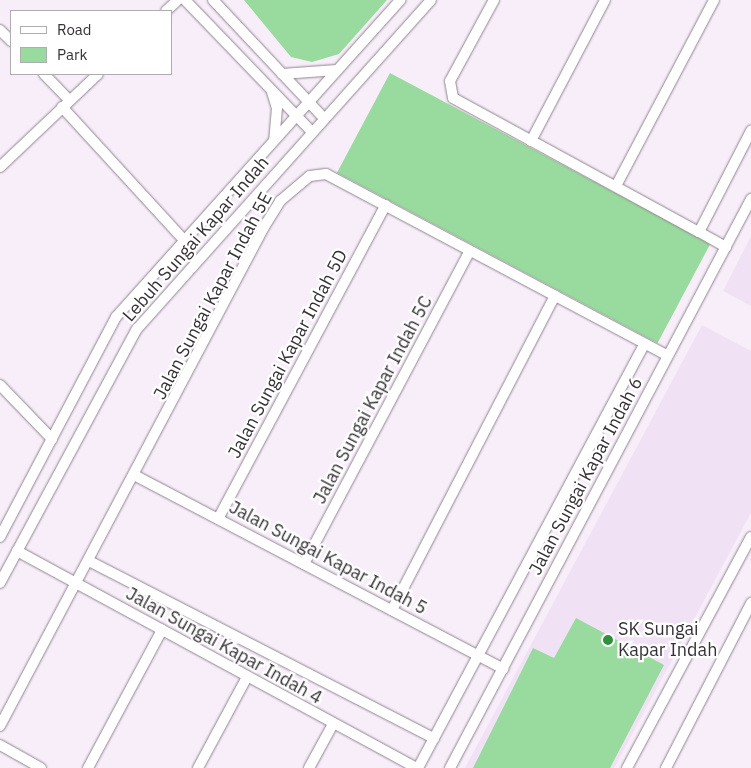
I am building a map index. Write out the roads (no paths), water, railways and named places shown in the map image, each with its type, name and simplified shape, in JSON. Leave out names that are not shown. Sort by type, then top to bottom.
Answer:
[{"type":"street","points":[[167,10],[178,0]]},
{"type":"street","points":[[185,0],[312,132]]},
{"type":"street","points":[[213,0],[324,118]]},
{"type":"street","name":"Lebuh Sungai Kapar Indah","points":[[0,537],[116,317],[400,0]]},
{"type":"street","name":"Lebuh Sungai Kapar Indah","points":[[0,583],[137,329],[431,0]]},
{"type":"street","points":[[494,0],[450,81],[449,91],[453,98],[726,247]]},
{"type":"street","points":[[531,141],[605,0]]},
{"type":"street","points":[[616,186],[714,0]]},
{"type":"street","points":[[0,30],[10,40]]},
{"type":"street","points":[[282,74],[337,70]]},
{"type":"street","points":[[45,75],[66,103],[184,240]]},
{"type":"street","points":[[0,167],[97,75]]},
{"type":"street","points":[[270,89],[276,108],[274,140]]},
{"type":"street","points":[[699,232],[751,131]]},
{"type":"street","name":"Jalan Sungai Kapar Indah 5E","points":[[0,726],[136,476],[264,227],[294,185],[310,176],[326,174],[668,356]]},
{"type":"street","name":"Jalan Sungai Kapar Indah 6","points":[[450,768],[751,199]]},
{"type":"street","name":"Jalan Sungai Kapar Indah 5D","points":[[218,519],[386,205]]},
{"type":"street","name":"Jalan Sungai Kapar Indah 5C","points":[[304,564],[470,251]]},
{"type":"street","points":[[392,610],[555,296]]},
{"type":"street","points":[[417,768],[480,656],[644,344]]},
{"type":"street","points":[[0,385],[52,439]]},
{"type":"street","name":"Jalan Sungai Kapar Indah 5","points":[[136,476],[504,669]]},
{"type":"street","points":[[631,767],[751,537]]},
{"type":"street","name":"Jalan Sungai Kapar Indah 4","points":[[17,551],[247,678],[417,768]]},
{"type":"street","name":"Jalan Sungai Kapar Indah 4","points":[[89,561],[434,738]]},
{"type":"street","points":[[666,768],[751,604]]},
{"type":"street","points":[[88,768],[162,630]]},
{"type":"street","points":[[198,768],[247,678]]},
{"type":"street","points":[[309,768],[333,724]]},
{"type":"street","points":[[0,745],[41,768]]},
{"type":"place","name":"SK Sungai Kapar Indah","points":[[608,640]]}]
